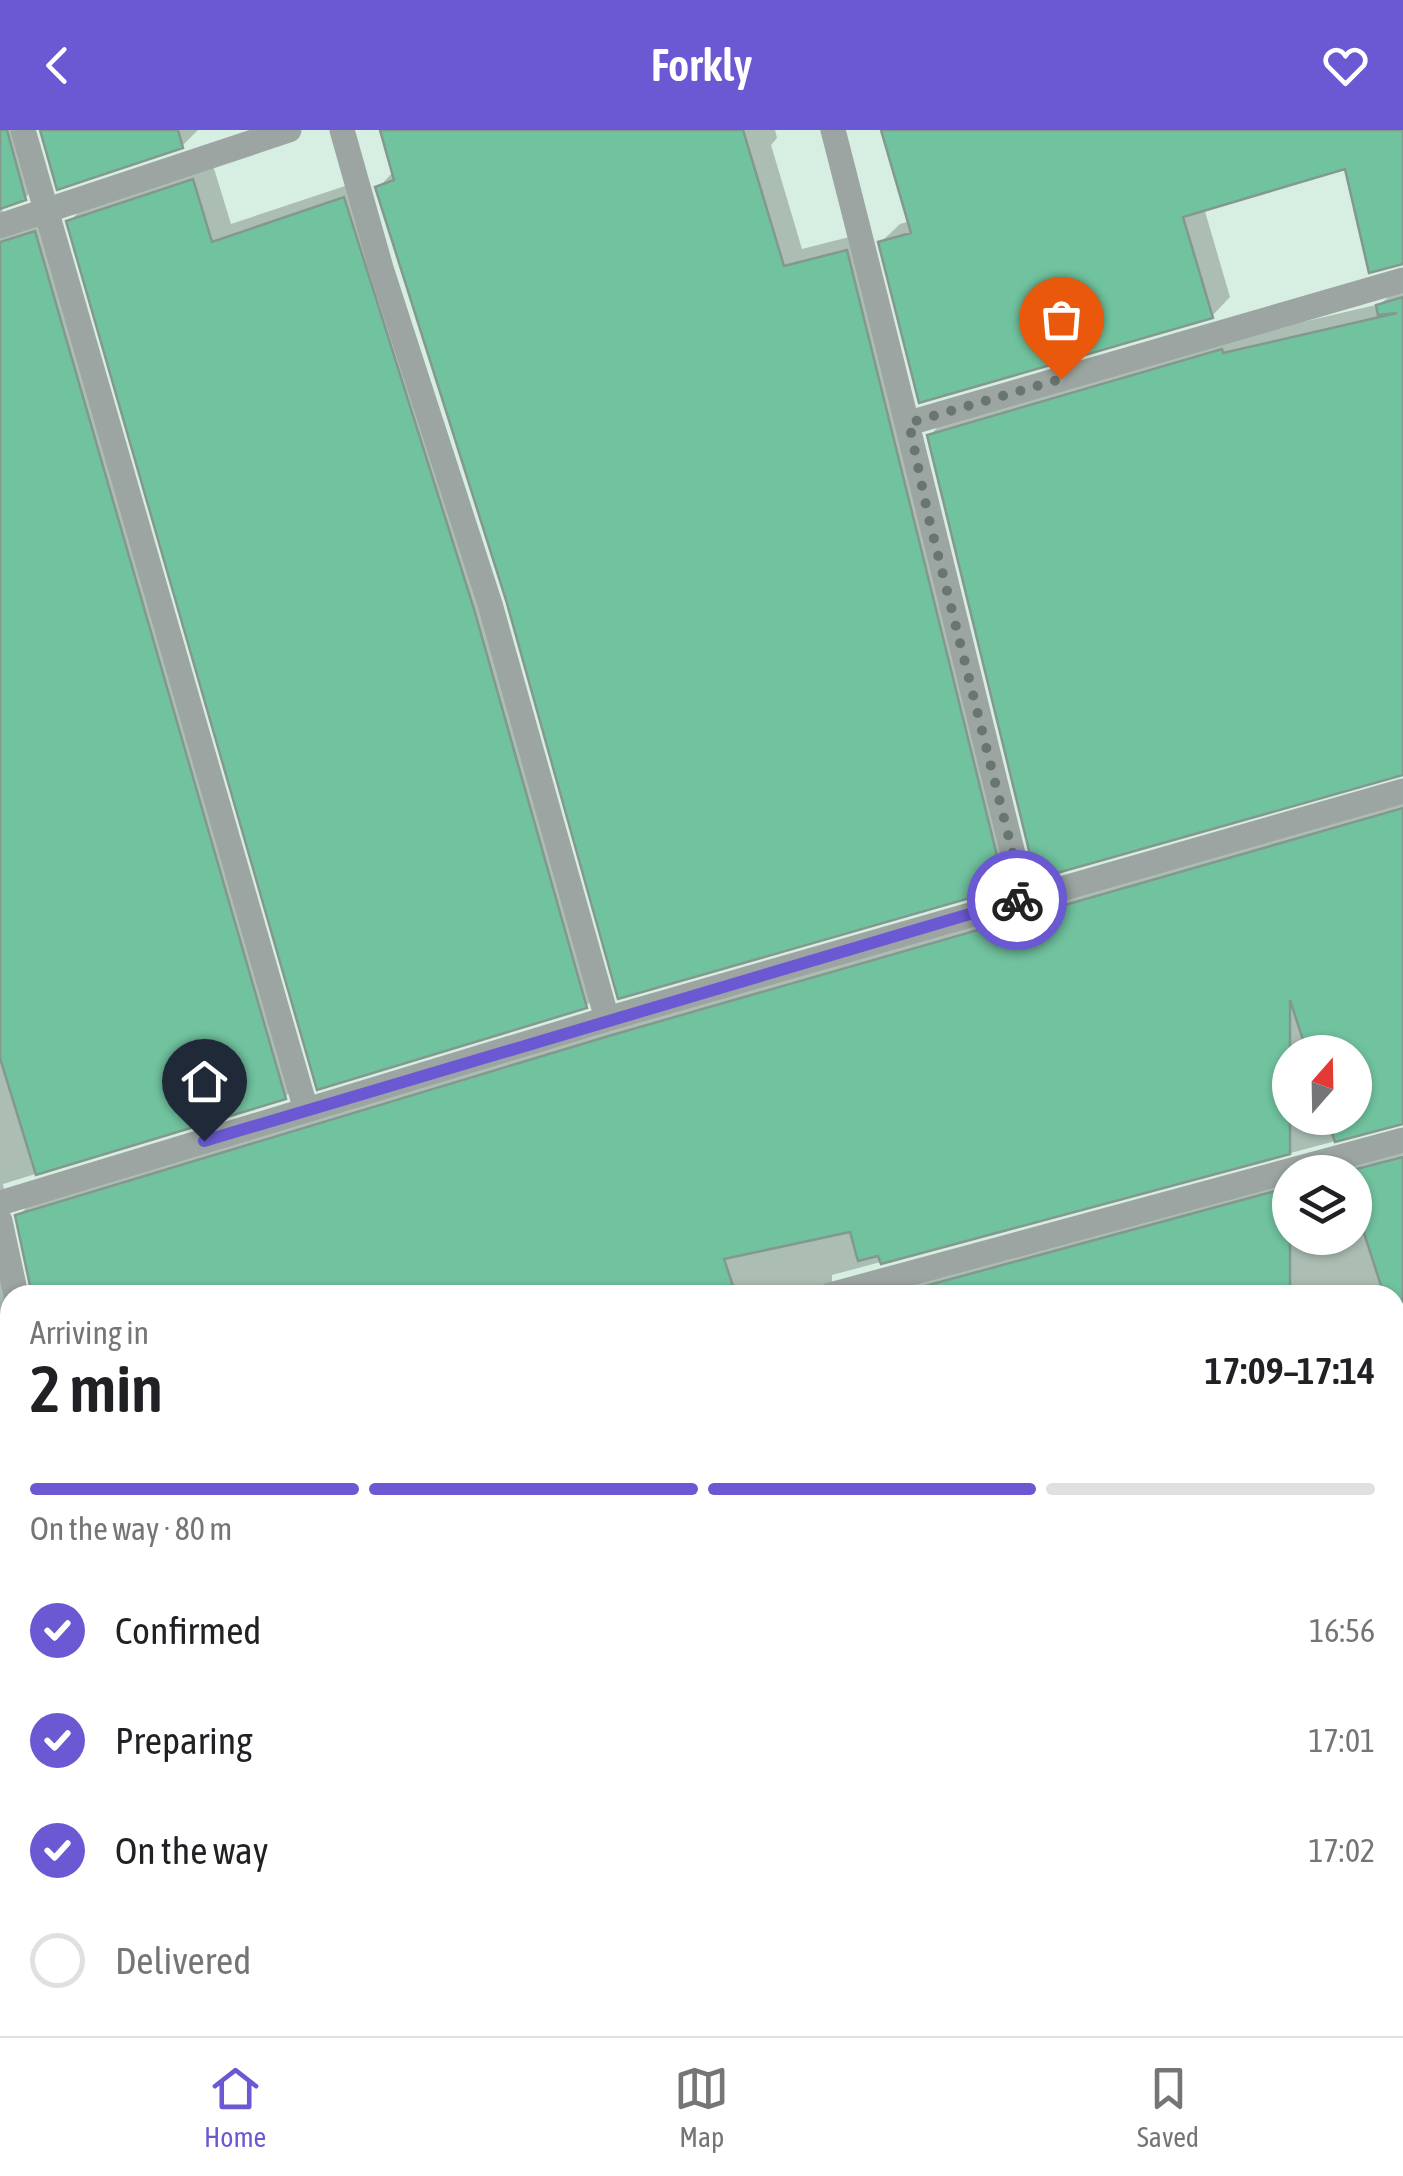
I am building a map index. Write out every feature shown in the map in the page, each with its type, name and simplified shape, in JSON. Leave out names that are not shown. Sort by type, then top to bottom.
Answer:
[{"type":"street","points":[[24,130],[306,1110]]},
{"type":"street","points":[[0,226],[289,130]]},
{"type":"street","points":[[342,130],[490,604],[607,1019]]},
{"type":"street","points":[[833,130],[909,423],[928,515],[1024,898]]},
{"type":"street","points":[[909,423],[1403,280]]},
{"type":"street","points":[[0,1203],[607,1019],[1403,791]]},
{"type":"street","points":[[867,1285],[1403,1140]]},
{"type":"street","points":[[0,1221],[14,1285]]},
{"type":"building","points":[[0,130],[7,130],[26,200],[0,209]]},
{"type":"building","points":[[40,130],[178,130],[183,148],[57,190]]},
{"type":"building","points":[[380,130],[743,130],[784,266],[847,250],[1005,888],[618,999],[506,600],[375,187],[394,180]]},
{"type":"building","points":[[881,130],[1403,130],[1403,264],[1369,273],[1345,169],[1183,217],[1213,318],[919,403],[878,242],[911,233]]},
{"type":"building","points":[[193,179],[212,242],[344,197],[474,609],[587,1008],[317,1090],[66,221]]},
{"type":"building","points":[[35,231],[286,1099],[36,1175],[0,1058],[0,242]]},
{"type":"building","points":[[1403,297],[1403,775],[1036,879],[927,435],[1222,349],[1223,353],[1397,313],[1378,315],[1376,305]]},
{"type":"building","points":[[1403,808],[1403,1124],[1372,1132],[1372,1035],[1301,1035],[1290,1000],[1290,1035],[1272,1035],[1272,1135],[1290,1135],[1290,1154],[1272,1155],[1272,1159],[881,1264],[878,1256],[858,1261],[850,1232],[724,1259],[733,1285],[30,1285],[15,1215],[612,1035]]},
{"type":"building","points":[[1333,1135],[1361,1135],[1335,1142]]},
{"type":"building","points":[[1403,1157],[1403,1285],[1381,1285],[1371,1255],[1372,1165]]},
{"type":"building","points":[[1272,1192],[1272,1255],[1290,1255],[1290,1285],[929,1285]]},
{"type":"way so far","points":[[1017,900],[1024,898],[928,515],[909,423],[1061,379]]},
{"type":"route","points":[[204,1141],[1017,900]]}]
